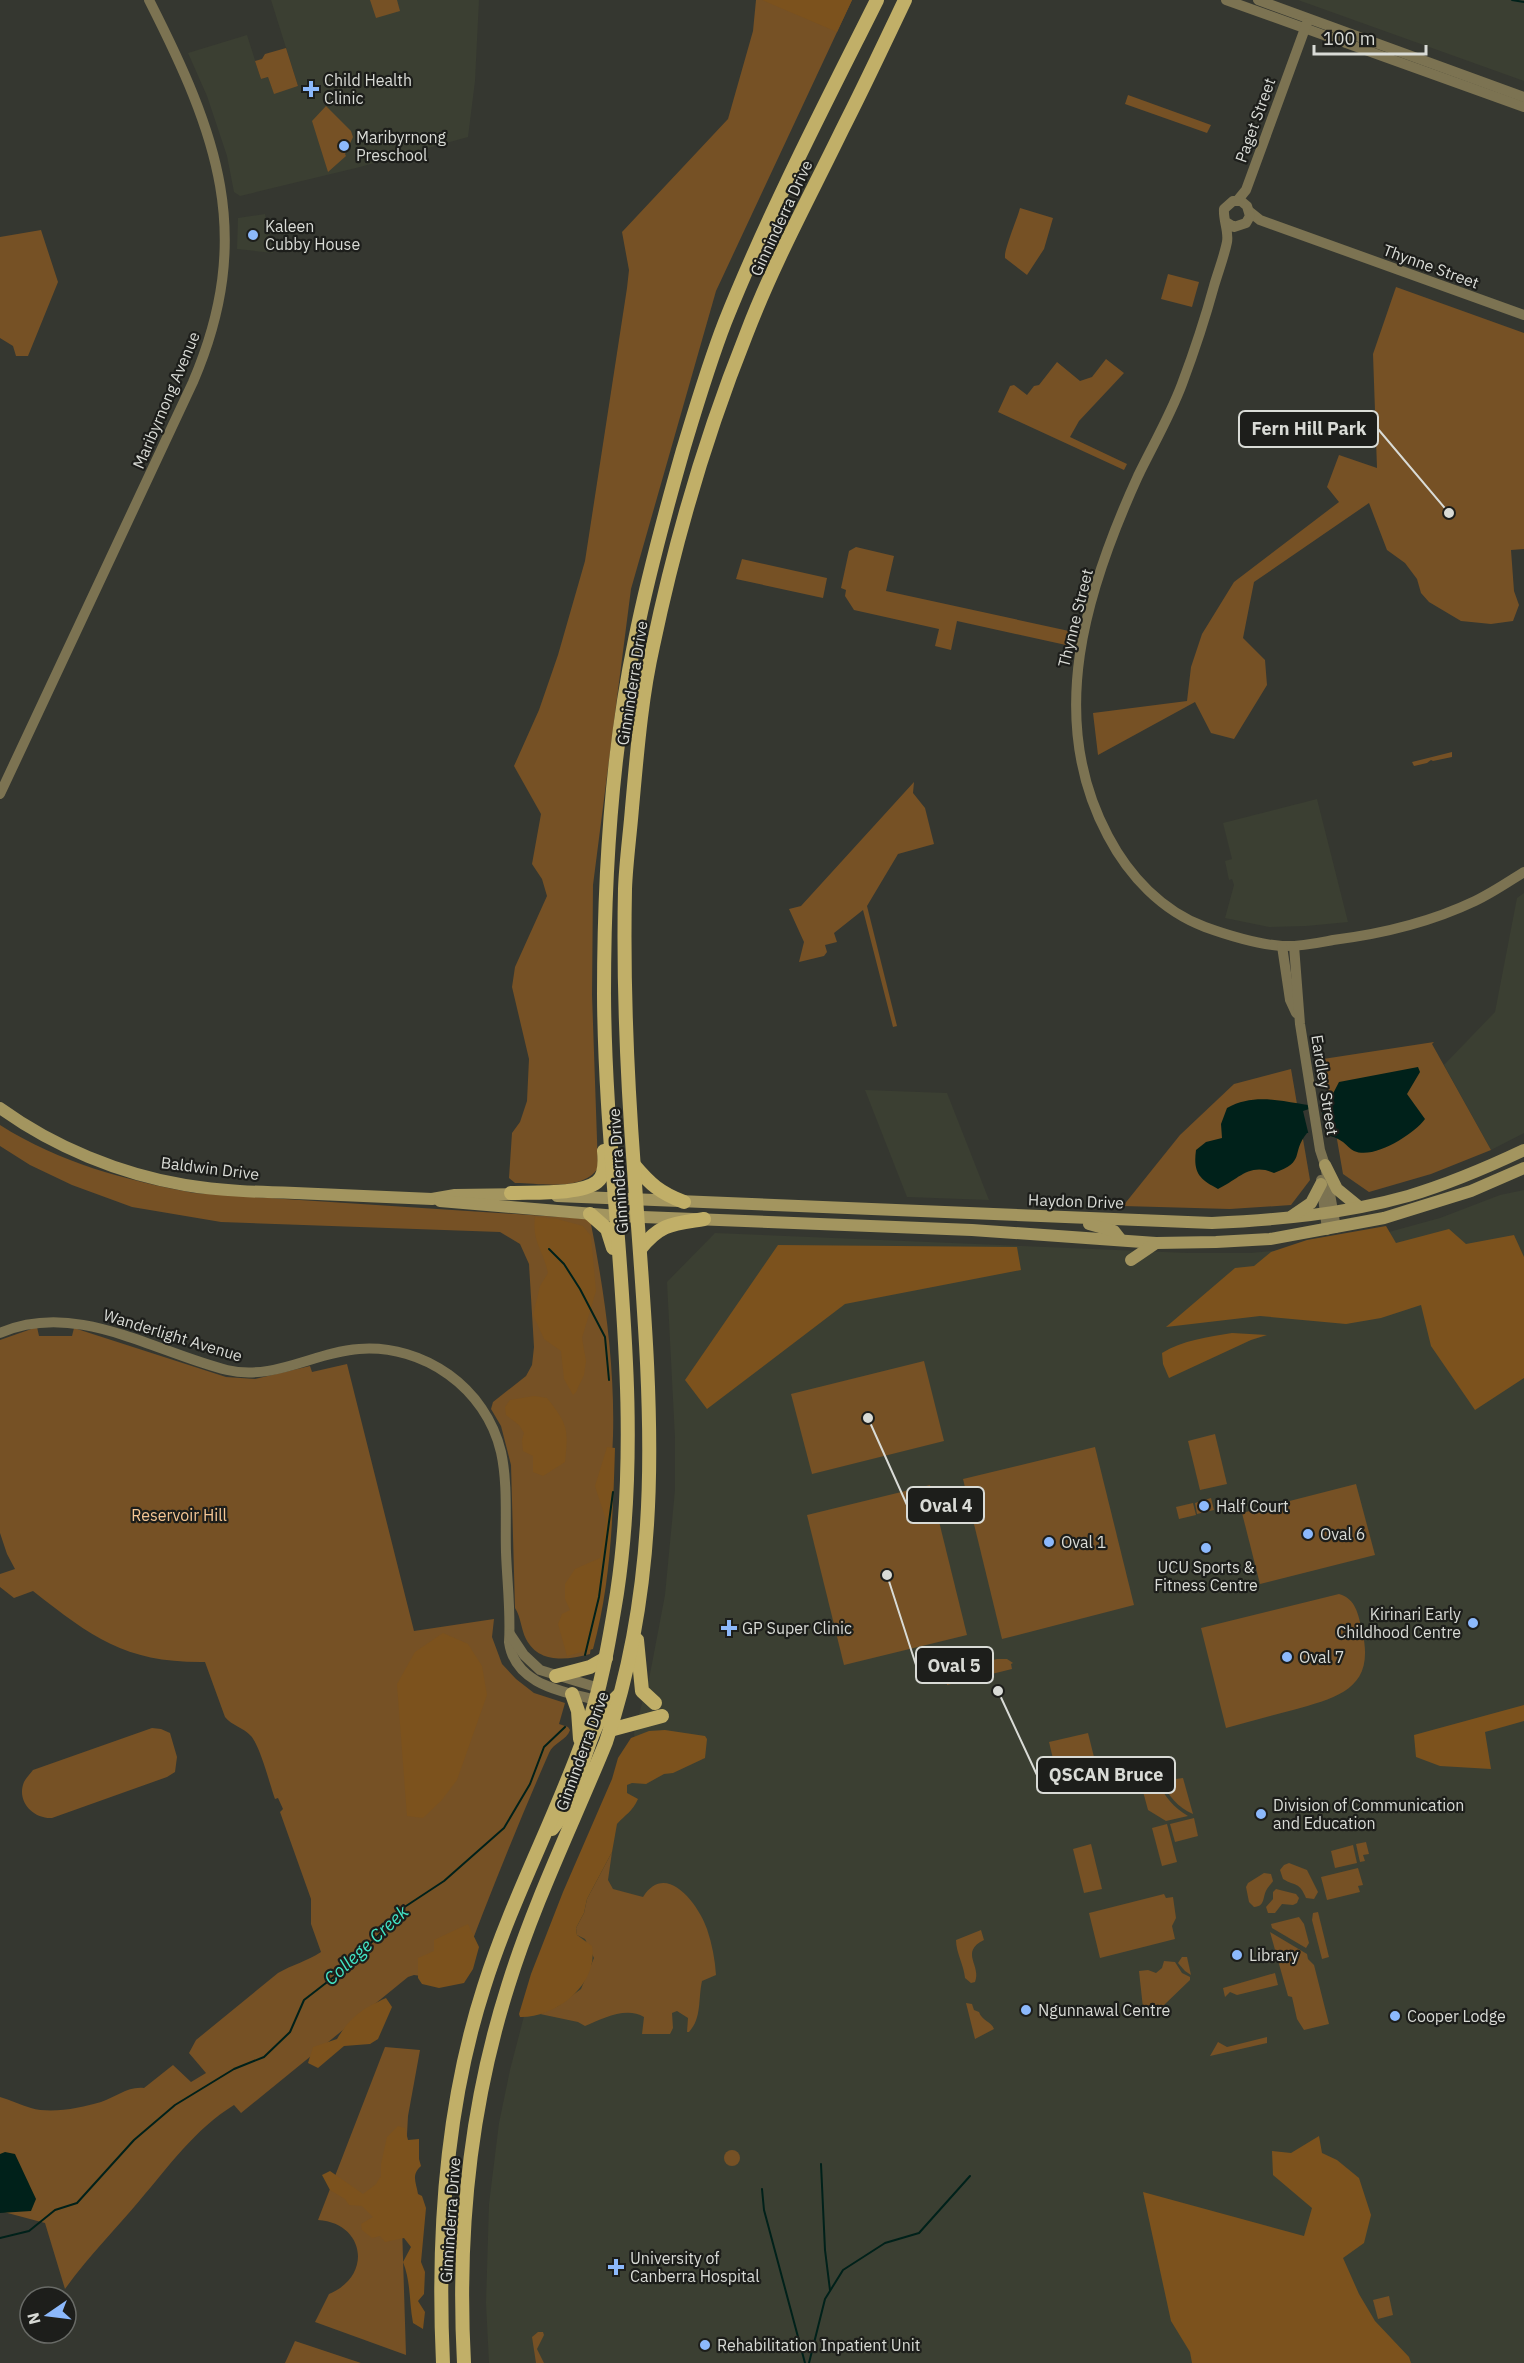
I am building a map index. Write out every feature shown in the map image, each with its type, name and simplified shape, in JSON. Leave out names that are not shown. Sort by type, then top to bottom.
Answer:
[{"type":"main road","name":"Ginninderra Drive","points":[[443,2363],[440,2260],[442,2222],[456,2105],[466,2054],[483,1988],[517,1895],[543,1839],[581,1744],[598,1694],[625,1537],[629,1440],[604,999],[606,885],[615,766],[633,646],[660,529],[724,324],[773,214],[877,0]]},
{"type":"main road","name":"Ginninderra Drive","points":[[465,2363],[461,2262],[465,2201],[477,2114],[493,2036],[508,1983],[537,1905],[610,1730],[635,1632],[647,1536],[651,1440],[648,1350],[633,1165],[626,999],[626,885],[636,768],[652,651],[677,544],[706,447],[746,333],[794,225],[905,0]]},
{"type":"main road","points":[[512,1193],[582,1189],[598,1181],[602,1174],[605,1167],[601,1072],[604,999]]},
{"type":"main road","name":"Baldwin Drive","points":[[0,1108],[42,1134],[121,1169],[166,1181],[221,1190],[432,1199],[455,1195],[512,1193],[616,1200]]},
{"type":"main road","name":"Haydon Drive","points":[[616,1200],[1212,1223],[1329,1213],[1408,1196],[1470,1175],[1524,1150]]},
{"type":"main road","points":[[633,1165],[663,1194],[684,1202]]},
{"type":"main road","points":[[1325,1165],[1337,1189],[1359,1207]]},
{"type":"main road","points":[[616,1216],[972,1230],[1156,1243],[1270,1239],[1384,1218],[1472,1191],[1524,1168]]},
{"type":"main road","points":[[1291,1217],[1311,1203],[1321,1184]]},
{"type":"main road","name":"Baldwin Drive","points":[[432,1199],[447,1203],[616,1216]]},
{"type":"main road","points":[[590,1214],[609,1232],[620,1270]]},
{"type":"main road","points":[[1051,1216],[1067,1222],[1100,1225],[1114,1231],[1121,1240]]},
{"type":"main road","points":[[640,1249],[653,1234],[672,1224],[704,1219]]},
{"type":"main road","points":[[1121,1240],[1122,1233],[1128,1224],[1143,1220]]},
{"type":"main road","points":[[1131,1260],[1156,1243]]},
{"type":"main road","points":[[635,1632],[642,1691],[655,1703]]},
{"type":"main road","points":[[556,1676],[590,1667],[606,1658]]},
{"type":"main road","points":[[572,1694],[578,1711],[581,1744]]},
{"type":"main road","points":[[543,1839],[565,1812],[603,1713],[621,1694]]},
{"type":"main road","points":[[610,1730],[662,1716]]},
{"type":"street","name":"Maribyrnong Avenue","points":[[0,794],[196,375],[210,337],[219,298],[225,226],[217,165],[197,102],[149,0]]},
{"type":"street","points":[[1226,0],[1524,97]]},
{"type":"street","points":[[1258,0],[1305,24],[1524,107]]},
{"type":"street","name":"Paget Street","points":[[1237,201],[1246,190],[1305,24]]},
{"type":"street","name":"Paget Street","points":[[1246,190],[1248,209]]},
{"type":"street","points":[[1242,225],[1248,209],[1237,201],[1229,203],[1224,209],[1226,222],[1242,225],[1260,220]]},
{"type":"street","name":"Thynne Street","points":[[1248,209],[1260,220],[1524,315]]},
{"type":"street","name":"Thynne Street","points":[[1226,222],[1227,240],[1184,379],[1122,513],[1086,624],[1076,673],[1074,701],[1077,742],[1084,780],[1101,823],[1117,854],[1141,885],[1161,902],[1193,923],[1234,938],[1282,946],[1365,936],[1428,919],[1478,900],[1524,872]]},
{"type":"street","name":"Thynne Street","points":[[1227,240],[1242,225]]},
{"type":"street","name":"Eardley Street","points":[[1282,946],[1290,1000],[1300,1024]]},
{"type":"street","name":"Eardley Street","points":[[1294,946],[1300,1024],[1320,1150],[1325,1165],[1329,1213]]},
{"type":"street","name":"Eardley Street","points":[[1320,1150],[1318,1162],[1321,1184],[1332,1229]]},
{"type":"street","name":"Wanderlight Avenue","points":[[0,1333],[38,1323],[77,1323],[228,1370],[247,1373],[276,1370],[336,1352],[371,1348],[402,1353],[440,1369],[465,1388],[478,1404],[489,1421],[500,1450],[504,1480],[511,1650],[527,1674],[546,1686],[572,1694],[598,1694]]},
{"type":"street","points":[[510,1634],[529,1661],[546,1673],[598,1694]]},
{"type":"shaded area","points":[[271,0],[479,0],[475,81],[468,137],[360,167],[240,196],[234,192],[227,156],[207,96],[188,53],[247,35],[261,79],[268,77],[274,93],[298,86]]},
{"type":"shaded area","points":[[762,0],[852,0],[837,32]]},
{"type":"shaded area","points":[[1298,0],[1524,0],[1524,81]]},
{"type":"shaded area","name":"Kaleen Cubby House","points":[[265,214],[273,253],[237,249],[238,218]]},
{"type":"shaded area","points":[[1317,799],[1348,922],[1269,927],[1225,918],[1234,885],[1232,879],[1229,880],[1225,861],[1232,859],[1223,823]]},
{"type":"shaded area","points":[[1524,893],[1524,1133],[1491,1150],[1444,1065],[1495,1012],[1517,898]]},
{"type":"shaded area","points":[[865,1090],[947,1093],[989,1200],[907,1197]]},
{"type":"shaded area","points":[[1524,1190],[1524,2363],[489,2363],[486,2303],[489,2204],[499,2123],[510,2070],[524,2016],[636,1748],[634,1733],[650,1674],[665,1595],[675,1490],[675,1438],[667,1282],[715,1233],[1188,1253],[1251,1253],[1315,1247],[1378,1235],[1440,1218],[1500,1195]]},
{"type":"shaded area","points":[[535,1217],[557,1219],[583,1226],[591,1236],[596,1291],[582,1338],[586,1361],[584,1375],[573,1395],[564,1379],[561,1351],[544,1339],[533,1315],[540,1286],[548,1273],[536,1240]]},
{"type":"shaded area","points":[[1386,1226],[1396,1243],[1449,1229],[1466,1244],[1514,1235],[1524,1257],[1524,1378],[1475,1410],[1431,1346],[1421,1305],[1381,1318],[1346,1324],[1260,1316],[1166,1327],[1235,1268],[1254,1266],[1271,1252],[1307,1240]]},
{"type":"shaded area","points":[[778,1245],[1017,1247],[1021,1270],[845,1304],[707,1409],[685,1380]]},
{"type":"shaded area","points":[[1232,1333],[1267,1335],[1251,1340],[1169,1378],[1163,1364],[1162,1353],[1187,1342]]},
{"type":"shaded area","points":[[534,1396],[547,1398],[560,1415],[567,1442],[565,1462],[543,1476],[533,1472],[533,1456],[523,1451],[524,1433],[519,1425],[506,1415],[505,1407],[510,1400]]},
{"type":"shaded area","points":[[607,1447],[615,1448],[610,1549],[604,1599],[593,1649],[567,1656],[558,1624],[562,1614],[570,1610],[565,1599],[565,1584],[575,1569],[600,1558],[606,1520],[595,1486]]},
{"type":"shaded area","points":[[443,1633],[468,1644],[482,1666],[487,1695],[457,1780],[441,1801],[423,1818],[407,1816],[397,1684],[415,1652]]},
{"type":"shaded area","points":[[1524,1705],[1524,1721],[1485,1732],[1491,1769],[1440,1766],[1416,1757],[1414,1735]]},
{"type":"shaded area","points":[[665,1730],[705,1736],[707,1739],[705,1758],[673,1773],[664,1774],[646,1784],[627,1785],[627,1793],[638,1799],[617,1824],[612,1852],[587,1899],[584,1913],[576,1928],[577,1935],[592,1946],[589,1974],[582,1986],[560,2005],[547,2012],[520,2017],[531,1974],[563,1892],[612,1779],[618,1758],[631,1738],[649,1731]]},
{"type":"shaded area","points":[[468,1924],[479,1947],[473,1969],[464,1983],[439,1988],[422,1984],[418,1978],[418,1958],[434,1951],[434,1940]]},
{"type":"shaded area","points":[[386,1998],[392,2007],[378,2039],[370,2044],[344,2046],[318,2068],[308,2063],[313,2047],[337,2039],[347,2024],[358,2014]]},
{"type":"shaded area","points":[[398,2126],[405,2128],[408,2140],[419,2139],[421,2166],[416,2172],[415,2179],[418,2194],[422,2196],[426,2208],[421,2262],[425,2272],[424,2294],[418,2301],[425,2312],[423,2329],[413,2323],[409,2285],[403,2262],[411,2247],[404,2238],[385,2242],[380,2236],[372,2238],[362,2230],[361,2224],[373,2217],[362,2206],[349,2205],[345,2199],[330,2190],[322,2175],[330,2171],[363,2194],[376,2184],[381,2176],[381,2164],[387,2137]]},
{"type":"shaded area","points":[[1319,2136],[1322,2153],[1337,2160],[1359,2178],[1371,2215],[1364,2243],[1343,2258],[1359,2294],[1375,2321],[1409,2357],[1411,2363],[1192,2363],[1190,2352],[1171,2321],[1143,2192],[1304,2236],[1312,2208],[1273,2175],[1272,2151],[1291,2153]]},
{"type":"green space","points":[[370,0],[397,0],[400,11],[376,18]]},
{"type":"green space","points":[[756,0],[852,0],[716,291],[631,589],[593,885],[592,995],[598,1168],[591,1176],[572,1183],[548,1185],[515,1183],[509,1178],[512,1133],[520,1122],[527,1101],[529,1059],[512,987],[515,967],[547,896],[542,879],[532,864],[541,814],[514,766],[539,710],[558,655],[585,561],[627,288],[629,270],[622,232],[728,119],[753,31]]},
{"type":"green space","points":[[286,48],[298,86],[274,94],[268,77],[261,79],[255,61],[262,59],[265,54]]},
{"type":"green space","points":[[1128,95],[1211,125],[1207,133],[1125,104]]},
{"type":"green space","name":"Maribyrnong Preschool","points":[[326,106],[351,131],[353,137],[346,156],[328,172],[312,121]]},
{"type":"green space","points":[[1020,208],[1053,218],[1044,249],[1027,275],[1005,258],[1006,248]]},
{"type":"green space","points":[[41,230],[58,282],[28,356],[16,356],[13,346],[0,338],[0,237]]},
{"type":"green space","points":[[1168,274],[1199,282],[1192,307],[1161,299]]},
{"type":"green space","points":[[1396,287],[1524,333],[1524,549],[1511,550],[1514,591],[1519,605],[1513,621],[1491,624],[1461,621],[1429,602],[1421,593],[1417,579],[1405,563],[1387,550],[1369,503],[1254,582],[1243,638],[1265,660],[1267,685],[1234,739],[1211,733],[1195,702],[1098,755],[1093,713],[1187,701],[1191,667],[1202,634],[1234,582],[1339,502],[1327,487],[1339,455],[1377,468],[1373,354]]},
{"type":"green space","points":[[1106,359],[1124,373],[1079,421],[1070,437],[1127,464],[1124,470],[998,412],[1010,386],[1014,385],[1027,395],[1034,386],[1039,385],[1057,362],[1080,381],[1092,377]]},
{"type":"green space","points":[[856,547],[894,556],[886,591],[1069,631],[1066,645],[957,621],[951,650],[935,646],[939,629],[854,610],[845,596],[846,590],[841,588],[849,551]]},
{"type":"green space","points":[[742,559],[827,578],[823,598],[736,579]]},
{"type":"green space","points":[[1452,752],[1452,757],[1431,760],[1414,766],[1412,762]]},
{"type":"green space","points":[[914,782],[913,793],[925,808],[934,844],[898,854],[867,906],[897,1026],[893,1027],[863,910],[834,933],[837,942],[825,945],[827,952],[824,956],[799,962],[804,942],[789,909],[801,906]]},
{"type":"green space","points":[[1434,1042],[1432,1044],[1491,1150],[1431,1174],[1369,1192],[1343,1174],[1323,1059]]},
{"type":"green space","points":[[1291,1069],[1310,1180],[1291,1205],[1230,1209],[1123,1206],[1180,1135],[1234,1084]]},
{"type":"green space","points":[[0,1125],[70,1160],[118,1176],[194,1193],[590,1219],[607,1327],[612,1382],[613,1436],[610,1491],[590,1654],[572,1658],[554,1658],[538,1653],[526,1639],[515,1608],[511,1465],[501,1426],[491,1409],[493,1402],[526,1376],[532,1365],[534,1347],[529,1264],[520,1244],[500,1232],[221,1222],[132,1207],[72,1185],[30,1165],[0,1146]]},
{"type":"green space","name":"Reservoir Hill","points":[[37,1327],[39,1336],[72,1336],[74,1328],[226,1377],[255,1379],[310,1366],[312,1372],[347,1364],[414,1631],[494,1619],[492,1637],[502,1664],[534,1693],[565,1703],[559,1724],[570,1730],[549,1753],[457,1981],[414,1975],[408,1977],[241,2113],[234,2105],[207,2125],[183,2149],[68,2285],[64,2285],[45,2223],[0,2211],[0,2097],[39,2110],[75,2108],[101,2102],[122,2092],[144,2088],[173,2065],[191,2082],[206,2073],[189,2053],[196,2040],[278,1973],[321,1952],[311,1924],[311,1899],[280,1812],[283,1809],[278,1798],[275,1799],[261,1757],[251,1736],[225,1717],[205,1662],[153,1658],[132,1652],[93,1634],[33,1591],[14,1598],[0,1587],[0,1574],[15,1569],[0,1533],[0,1340]]},
{"type":"green space","points":[[924,1361],[944,1441],[812,1474],[791,1394]]},
{"type":"green space","points":[[1215,1434],[1227,1484],[1200,1490],[1188,1441]]},
{"type":"green space","name":"Oval 1","points":[[1095,1447],[1134,1605],[1002,1639],[963,1479]]},
{"type":"green space","name":"Oval 6","points":[[1356,1484],[1375,1555],[1260,1584],[1242,1513]]},
{"type":"green space","points":[[930,1485],[967,1635],[844,1665],[807,1515]]},
{"type":"green space","name":"Half Court","points":[[1211,1498],[1214,1510],[1197,1514],[1195,1503]]},
{"type":"green space","name":"Half Court","points":[[1193,1503],[1196,1515],[1179,1519],[1176,1507]]},
{"type":"green space","name":"Oval 7","points":[[1339,1594],[1353,1603],[1362,1630],[1365,1650],[1364,1665],[1359,1677],[1350,1687],[1326,1700],[1226,1728],[1201,1628]]},
{"type":"green space","points":[[997,1659],[1007,1659],[1013,1663],[1011,1664],[1012,1669],[947,1685],[946,1676],[953,1670]]},
{"type":"green space","points":[[152,1728],[170,1733],[177,1757],[175,1772],[167,1777],[52,1818],[38,1815],[24,1802],[22,1789],[33,1770]]},
{"type":"green space","points":[[1088,1733],[1094,1757],[1055,1767],[1049,1742]]},
{"type":"green space","points":[[1183,1778],[1193,1814],[1174,1800],[1161,1781]]},
{"type":"green space","points":[[1158,1782],[1170,1801],[1188,1816],[1166,1821],[1148,1810],[1141,1784]]},
{"type":"green space","points":[[1194,1818],[1198,1836],[1175,1842],[1170,1824]]},
{"type":"green space","points":[[1167,1824],[1177,1862],[1162,1866],[1152,1828]]},
{"type":"green space","points":[[1366,1842],[1369,1854],[1363,1855],[1365,1861],[1360,1862],[1356,1844]]},
{"type":"green space","points":[[1091,1844],[1102,1889],[1084,1893],[1073,1849]]},
{"type":"green space","points":[[1353,1845],[1357,1863],[1335,1868],[1331,1851]]},
{"type":"green space","points":[[612,1852],[608,1880],[613,1889],[643,1897],[652,1887],[662,1883],[671,1885],[681,1890],[703,1919],[712,1946],[716,1975],[702,1981],[698,2014],[689,2032],[687,2032],[688,2018],[677,2011],[672,2013],[673,2028],[670,2034],[642,2034],[644,2017],[637,2014],[622,2013],[585,2026],[578,2022],[540,2014],[558,2006],[581,1989],[594,1958],[585,1939],[577,1935],[576,1928],[584,1913],[587,1899]]},
{"type":"green space","points":[[1289,1863],[1307,1870],[1318,1892],[1314,1899],[1306,1898],[1299,1887],[1283,1879],[1280,1870]]},
{"type":"green space","points":[[1358,1868],[1363,1885],[1358,1886],[1360,1892],[1327,1900],[1321,1877]]},
{"type":"green space","points":[[1264,1873],[1271,1874],[1273,1881],[1262,1903],[1254,1907],[1249,1902],[1246,1887],[1248,1883]]},
{"type":"green space","points":[[1276,1889],[1296,1894],[1299,1898],[1293,1905],[1282,1904],[1275,1913],[1268,1913],[1266,1907],[1273,1899],[1273,1892]]},
{"type":"green space","points":[[1164,1894],[1166,1898],[1173,1897],[1176,1918],[1172,1926],[1175,1939],[1100,1958],[1089,1913]]},
{"type":"green space","points":[[1318,1912],[1329,1957],[1322,1959],[1312,1920],[1313,1913]]},
{"type":"green space","points":[[1299,1917],[1304,1924],[1309,1943],[1306,1948],[1272,1928],[1271,1924]]},
{"type":"green space","points":[[981,1930],[984,1940],[973,1949],[976,1976],[975,1982],[971,1983],[965,1978],[956,1940]]},
{"type":"green space","points":[[1270,1932],[1307,1954],[1308,1959],[1314,1965],[1329,2024],[1304,2030],[1297,2019],[1292,1997],[1288,1996]]},
{"type":"green space","points":[[1182,1957],[1187,1957],[1191,1975],[1178,1963]]},
{"type":"green space","points":[[1164,1961],[1175,1962],[1182,1973],[1190,1977],[1190,1980],[1164,2005],[1143,2008],[1139,1971],[1148,1970],[1156,1973],[1162,1968]]},
{"type":"green space","points":[[1275,1973],[1278,1985],[1237,1995],[1230,1992],[1225,1997],[1223,1988]]},
{"type":"green space","points":[[966,2003],[972,2004],[974,2010],[979,2012],[994,2029],[975,2039]]},
{"type":"green space","points":[[1267,2037],[1267,2043],[1210,2056],[1218,2042],[1227,2047]]},
{"type":"green space","points":[[385,2047],[420,2050],[408,2116],[402,2226],[406,2355],[315,2322],[329,2294],[343,2286],[352,2275],[357,2263],[358,2251],[354,2240],[346,2230],[334,2223],[318,2220]]},
{"type":"green space","points":[[732,2150],[740,2158],[732,2166],[724,2158]]},
{"type":"green space","points":[[1389,2296],[1393,2315],[1378,2319],[1373,2300]]},
{"type":"green space","points":[[538,2332],[543,2332],[544,2335],[537,2349],[544,2363],[536,2363],[532,2337]]},
{"type":"green space","points":[[295,2341],[361,2363],[285,2363]]},
{"type":"water","points":[[1418,1067],[1420,1072],[1407,1094],[1425,1119],[1412,1132],[1393,1144],[1372,1152],[1362,1153],[1354,1151],[1334,1137],[1307,1133],[1291,1165],[1274,1173],[1265,1170],[1251,1171],[1218,1189],[1206,1182],[1197,1170],[1196,1150],[1206,1142],[1222,1138],[1221,1124],[1227,1108],[1251,1100],[1263,1099],[1326,1107],[1339,1082]]},
{"type":"water","points":[[5,2152],[15,2154],[36,2199],[31,2211],[0,2213],[0,2154]]},
{"type":"pier","points":[[1321,1105],[1326,1135],[1309,1136],[1303,1111]]},
{"type":"waterway","points":[[1512,0],[1524,2]]},
{"type":"waterway","points":[[549,1249],[564,1264],[580,1289],[605,1337],[609,1380]]},
{"type":"waterway","points":[[585,1655],[599,1597],[613,1492]]},
{"type":"waterway","name":"College Creek","points":[[0,2238],[29,2231],[55,2210],[77,2203],[134,2140],[175,2105],[234,2069],[264,2057],[290,2032],[304,2000],[344,1969],[379,1935],[400,1910],[444,1881],[504,1828],[530,1784],[544,1747],[565,1727]]},
{"type":"waterway","points":[[821,2164],[825,2250],[830,2290]]},
{"type":"waterway","points":[[809,2363],[825,2299],[843,2270],[885,2243],[919,2233],[970,2176]]},
{"type":"waterway","points":[[762,2189],[764,2210],[805,2363]]},
{"type":"place","name":"Child Health Clinic","points":[[311,89]]},
{"type":"place","name":"Maribyrnong Preschool","points":[[344,146]]},
{"type":"place","name":"Kaleen Cubby House","points":[[253,235]]},
{"type":"place","name":"Fern Hill Park","points":[[1449,513]]},
{"type":"place","name":"Oval 4","points":[[868,1418]]},
{"type":"place","name":"Half Court","points":[[1204,1506]]},
{"type":"place","name":"Oval 6","points":[[1308,1534]]},
{"type":"place","name":"Oval 1","points":[[1049,1542]]},
{"type":"place","name":"UCU Sports & Fitness Centre","points":[[1206,1548]]},
{"type":"place","name":"Oval 5","points":[[887,1575]]},
{"type":"place","name":"Kirinari Early Childhood Centre","points":[[1473,1623]]},
{"type":"place","name":"GP Super Clinic","points":[[729,1628]]},
{"type":"place","name":"Oval 7","points":[[1287,1657]]},
{"type":"place","name":"QSCAN Bruce","points":[[998,1691]]},
{"type":"place","name":"Division of Communication and Education","points":[[1261,1814]]},
{"type":"place","name":"Library","points":[[1237,1955]]},
{"type":"place","name":"Ngunnawal Centre","points":[[1026,2010]]},
{"type":"place","name":"Cooper Lodge","points":[[1395,2016]]},
{"type":"place","name":"University of Canberra Hospital","points":[[616,2267]]},
{"type":"place","name":"Rehabilitation Inpatient Unit","points":[[705,2345]]}]
